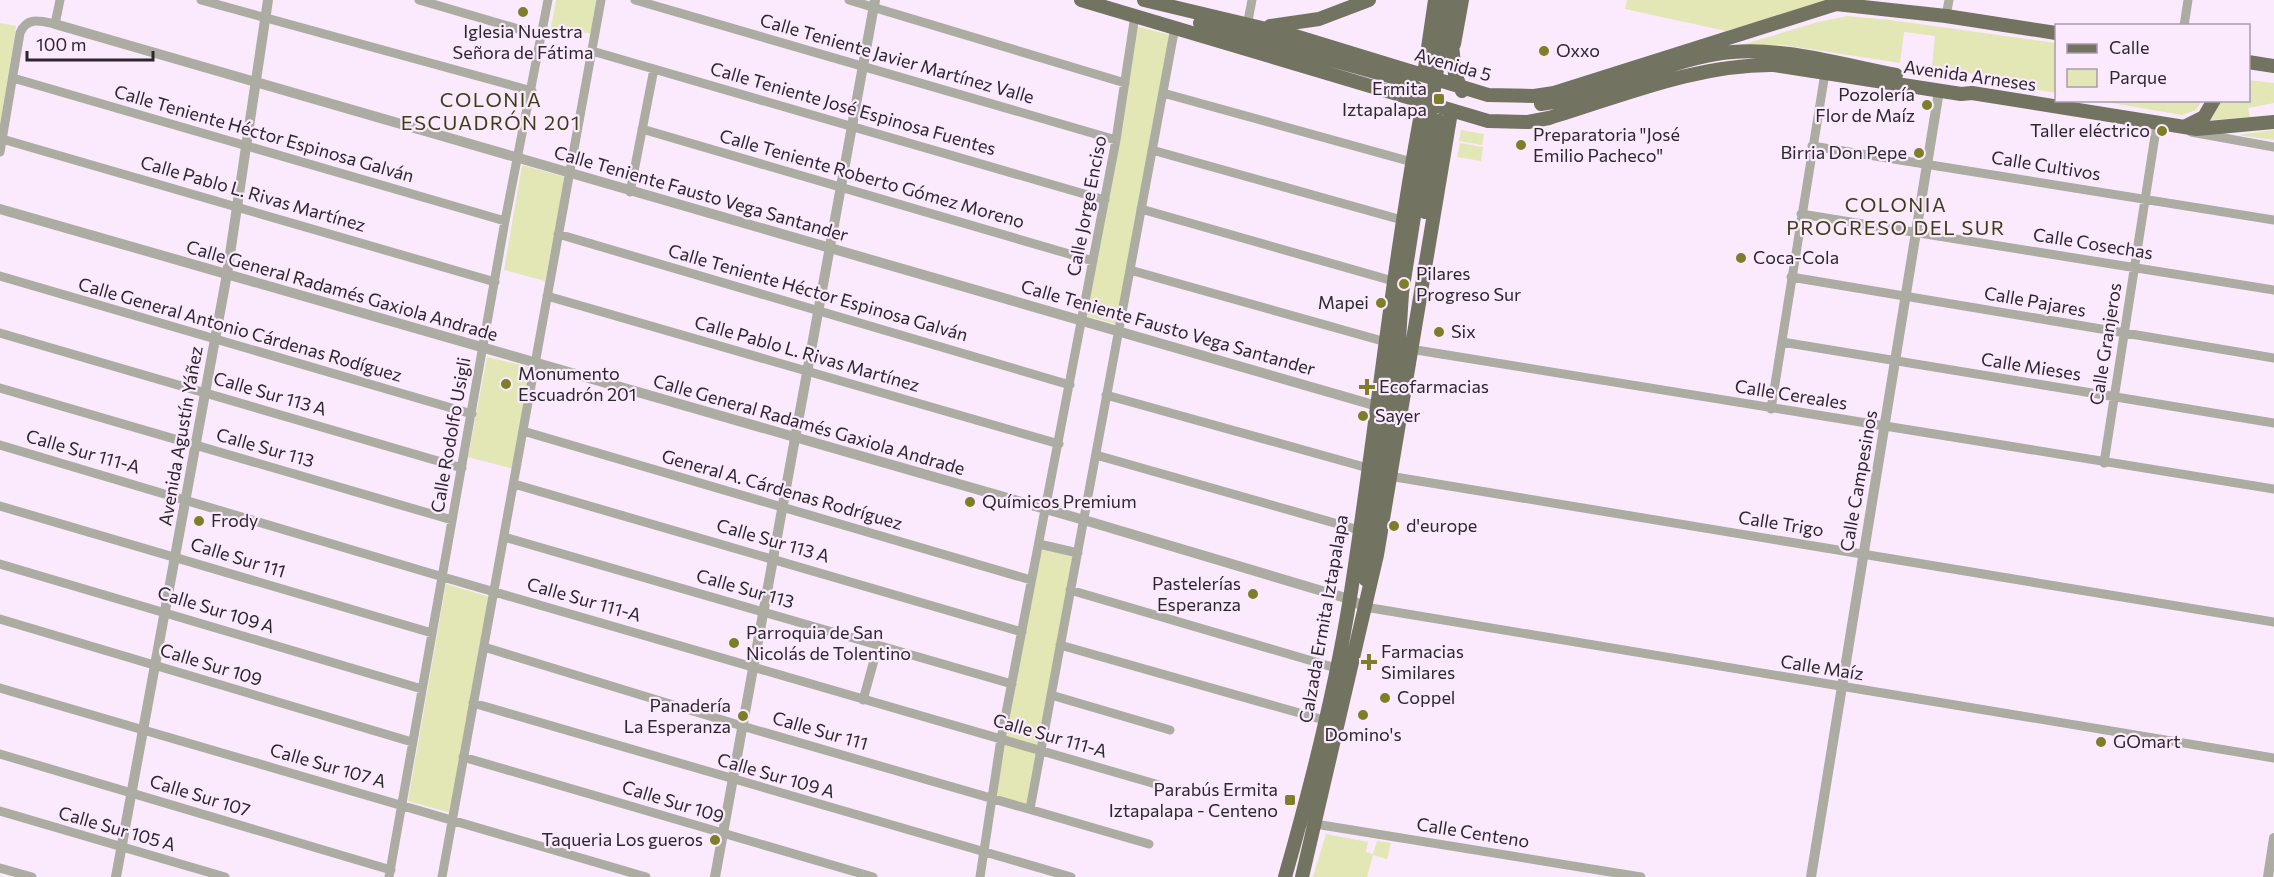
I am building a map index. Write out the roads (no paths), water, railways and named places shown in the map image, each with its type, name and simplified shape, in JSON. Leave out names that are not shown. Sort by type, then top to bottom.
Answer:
[{"type":"main road","points":[[1081,0],[1451,112]]},
{"type":"main road","name":"Avenida 5","points":[[1144,0],[1295,36],[1488,95],[1508,97],[1554,93],[1836,4],[1853,3]]},
{"type":"main road","points":[[1249,26],[1285,25],[1319,19],[1369,0]]},
{"type":"main road","points":[[1424,75],[1435,0]]},
{"type":"main road","name":"Calzada Ermita Iztapalapa","points":[[1304,871],[1365,607],[1366,554],[1398,356],[1402,293],[1448,0]]},
{"type":"main road","name":"Calzada Ermita Iztapalapa","points":[[1383,364],[1406,323],[1411,307],[1456,0]]},
{"type":"main road","points":[[1449,82],[1462,0]]},
{"type":"main road","points":[[1853,3],[2055,33]]},
{"type":"main road","points":[[1175,9],[1203,24],[1407,81],[1415,87],[1423,100],[1428,131]]},
{"type":"main road","points":[[1433,15],[1439,22],[1445,24],[1458,17]]},
{"type":"main road","points":[[1451,35],[1455,74],[1460,88],[1473,99],[1500,105],[1531,105],[1566,99],[1695,59],[1736,51],[1775,53],[1965,86],[1972,93]]},
{"type":"main road","points":[[2250,62],[2274,66]]},
{"type":"main road","name":"Avenida Arneses","points":[[1451,112],[1488,122],[1529,122],[1717,68],[1774,65],[1939,91],[1972,93],[2181,127],[2221,129],[2274,122]]},
{"type":"main road","points":[[2181,127],[2198,122],[2208,112],[2213,102]]},
{"type":"main road","name":"Calzada Ermita Iztapalapa","points":[[1285,877],[1324,720],[1350,599],[1402,220],[1424,103]]},
{"type":"main road","name":"Calzada Ermita Iztapalapa","points":[[1366,592],[1377,555],[1451,112]]},
{"type":"main road","points":[[1413,156],[1425,141],[1433,142],[1444,151]]},
{"type":"main road","points":[[1309,784],[1325,787]]},
{"type":"main road","points":[[1290,860],[1304,871]]},
{"type":"street","points":[[56,24],[60,0]]},
{"type":"street","points":[[201,0],[532,91]]},
{"type":"street","name":"Avenida Agustín Yáñez","points":[[116,877],[227,274],[268,0]]},
{"type":"street","points":[[419,0],[542,36]]},
{"type":"street","name":"Calle Rodolfo Usigli","points":[[390,874],[505,221],[549,0]]},
{"type":"street","points":[[442,877],[602,0]]},
{"type":"street","name":"Calle Teniente Javier Martínez Valle","points":[[635,0],[1116,140]]},
{"type":"street","points":[[849,0],[874,4],[1125,83]]},
{"type":"street","points":[[1249,26],[1252,0]]},
{"type":"street","points":[[1946,16],[1949,0]]},
{"type":"street","points":[[2184,24],[2188,0]]},
{"type":"street","points":[[715,877],[874,4]]},
{"type":"street","name":"Calle Jorge Enciso","points":[[980,877],[1001,740],[1105,200],[1135,15]]},
{"type":"street","name":"Calle Teniente Fausto Vega Santander","points":[[13,78],[20,33],[29,22],[36,20],[56,24],[630,192],[1377,406]]},
{"type":"street","points":[[1030,809],[1175,27]]},
{"type":"street","name":"Calle Teniente José Espinosa Fuentes","points":[[592,51],[852,124],[1105,200]]},
{"type":"street","points":[[630,192],[654,69]]},
{"type":"street","points":[[1771,409],[1825,73]]},
{"type":"street","points":[[0,152],[13,78]]},
{"type":"street","name":"Calle Teniente Héctor Espinosa Galván","points":[[13,78],[505,221]]},
{"type":"street","name":"Calle Campesinos","points":[[1811,877],[1939,91]]},
{"type":"street","points":[[1163,93],[1413,156]]},
{"type":"street","name":"Calle Granjeros","points":[[2104,463],[2157,123]]},
{"type":"street","points":[[2181,127],[2194,134],[2274,147]]},
{"type":"street","name":"Calle Teniente Roberto Gómez Moreno","points":[[642,129],[1093,261]]},
{"type":"street","name":"Calle Pablo L. Rivas Martínez","points":[[2,139],[237,205],[495,282]]},
{"type":"street","name":"Calle Cultivos","points":[[1812,146],[2274,220]]},
{"type":"street","points":[[1152,150],[1402,220]]},
{"type":"street","name":"Calle General Radamés Gaxiola Andrade","points":[[0,209],[1084,520],[1350,599],[1365,607]]},
{"type":"street","points":[[1141,209],[1394,281]]},
{"type":"street","name":"Calle Cosechas","points":[[1801,214],[2274,290]]},
{"type":"street","name":"Calle Teniente Héctor Espinosa Galván","points":[[558,234],[818,309],[1070,386]]},
{"type":"street","points":[[1130,270],[1386,342]]},
{"type":"street","name":"Calle General Antonio Cárdenas Rodíguez","points":[[0,276],[472,414]]},
{"type":"street","name":"Calle Pajares","points":[[1791,278],[2274,358]]},
{"type":"street","name":"Calle Pablo L. Rivas Martínez","points":[[547,296],[1059,444]]},
{"type":"street","name":"Calle Sur 113 A","points":[[0,333],[462,468]]},
{"type":"street","name":"Calle Mieses","points":[[1782,342],[2274,423]]},
{"type":"street","name":"Calle Cereales","points":[[1410,349],[2274,489]]},
{"type":"street","name":"Calle Sur 113","points":[[0,388],[452,520]]},
{"type":"street","points":[[1106,395],[1368,468]]},
{"type":"street","name":"General A. Cárdenas Rodríguez","points":[[523,431],[1031,580]]},
{"type":"street","name":"Calle Sur 111-A","points":[[0,445],[494,592],[1159,785]]},
{"type":"street","points":[[1096,455],[1359,530]]},
{"type":"street","name":"Calle Trigo","points":[[1389,476],[2274,622]]},
{"type":"street","name":"Calle Sur 113 A","points":[[514,484],[1022,632]]},
{"type":"street","name":"Calle Sur 111","points":[[0,506],[432,633]]},
{"type":"street","name":"Calle Sur 113","points":[[504,537],[1012,684]]},
{"type":"street","points":[[1039,544],[1078,553]]},
{"type":"street","name":"Calle Sur 109 A","points":[[0,564],[422,689]]},
{"type":"street","points":[[1070,590],[1336,668]]},
{"type":"street","name":"Calle Maíz","points":[[1365,607],[2274,758]]},
{"type":"street","name":"Calle Sur 109","points":[[0,619],[412,742]]},
{"type":"street","points":[[1060,645],[1324,720]]},
{"type":"street","points":[[863,700],[878,646]]},
{"type":"street","name":"Calle Sur 111","points":[[484,647],[742,726],[1149,844]]},
{"type":"street","name":"Calle Sur 107 A","points":[[0,688],[646,877]]},
{"type":"street","points":[[1051,696],[1170,730]]},
{"type":"street","name":"Calle Sur 109 A","points":[[473,703],[1071,877]]},
{"type":"street","name":"Calle Sur 107","points":[[0,754],[131,792],[390,874]]},
{"type":"street","name":"Calle Sur 109","points":[[463,757],[873,877]]},
{"type":"street","name":"Calle Sur 105 A","points":[[0,812],[225,877]]},
{"type":"street","name":"Calle Centeno","points":[[1300,822],[1641,877]]},
{"type":"street","points":[[2268,877],[2274,838]]},
{"type":"street","points":[[0,868],[32,877]]},
{"type":"place","name":"Iglesia Nuestra Señora de Fátima","points":[[523,12]]},
{"type":"place","name":"Oxxo","points":[[1544,51]]},
{"type":"place","name":"Ermita Iztapalapa","points":[[1439,99]]},
{"type":"place","name":"Pozolería Flor de Maíz","points":[[1927,105]]},
{"type":"place","name":"Taller eléctrico","points":[[2162,131]]},
{"type":"place","name":"Preparatoria \"José Emilio Pacheco\"","points":[[1521,145]]},
{"type":"place","name":"Birria Don Pepe","points":[[1919,153]]},
{"type":"place","name":"Coca-Cola","points":[[1741,258]]},
{"type":"place","name":"Pilares Progreso Sur","points":[[1404,284]]},
{"type":"place","name":"Mapei","points":[[1381,303]]},
{"type":"place","name":"Six","points":[[1439,332]]},
{"type":"place","name":"Monumento Escuadrón 201","points":[[506,384]]},
{"type":"place","name":"Ecofarmacias","points":[[1367,387]]},
{"type":"place","name":"Sayer","points":[[1363,416]]},
{"type":"place","name":"Químicos Premium","points":[[970,502]]},
{"type":"place","name":"Frody","points":[[199,521]]},
{"type":"place","name":"d'europe","points":[[1394,526]]},
{"type":"place","name":"Pastelerías Esperanza","points":[[1253,594]]},
{"type":"place","name":"Parroquia de San Nicolás de Tolentino","points":[[734,643]]},
{"type":"place","name":"Farmacias Similares","points":[[1369,662]]},
{"type":"place","name":"Coppel","points":[[1385,698]]},
{"type":"place","name":"Domino's","points":[[1363,715]]},
{"type":"place","name":"Panadería La Esperanza","points":[[743,716]]},
{"type":"place","name":"GOmart","points":[[2101,742]]},
{"type":"place","name":"Parabús Ermita Iztapalapa - Centeno","points":[[1290,800]]},
{"type":"place","name":"Taqueria Los gueros","points":[[715,840]]},
{"type":"district","name":"COLONIA ESCUADRÓN 201","points":[[491,112]]},
{"type":"district","name":"COLONIA PROGRESO DEL SUR","points":[[1896,216]]}]
